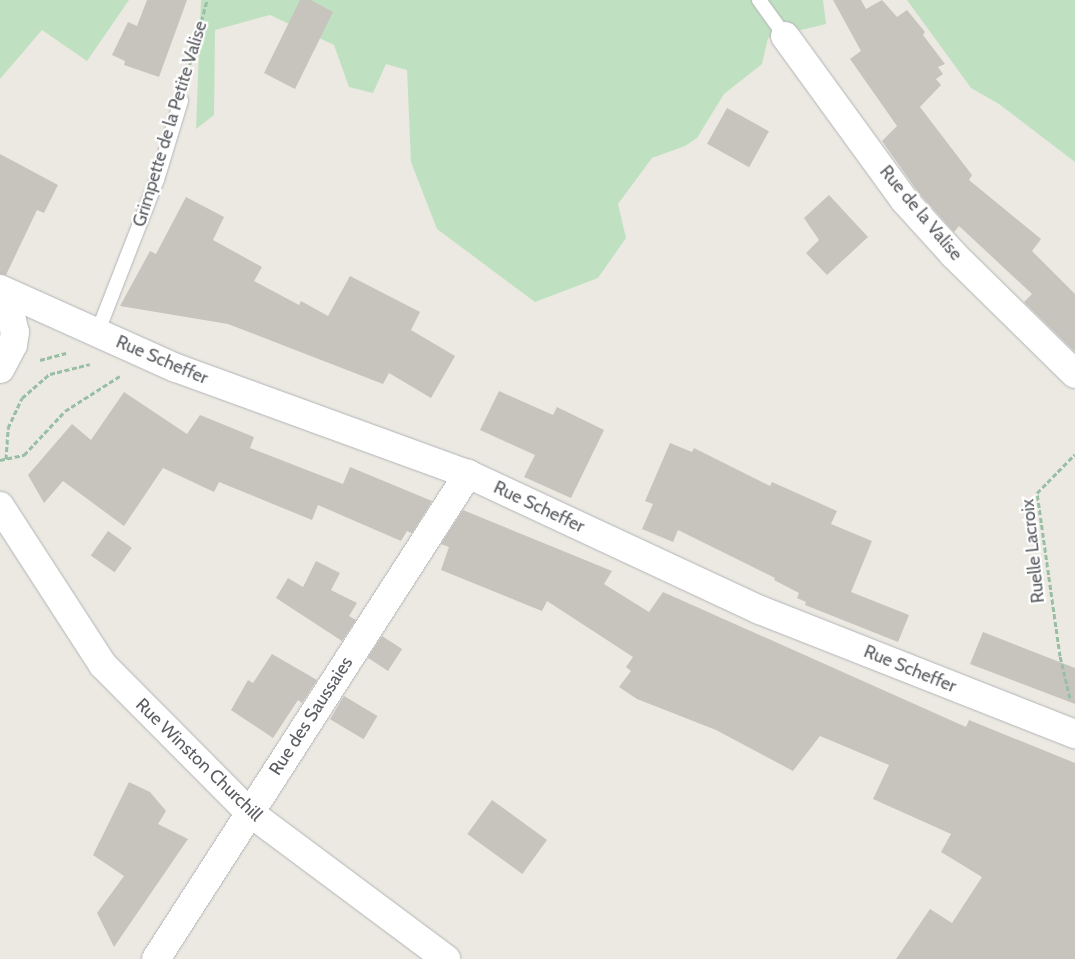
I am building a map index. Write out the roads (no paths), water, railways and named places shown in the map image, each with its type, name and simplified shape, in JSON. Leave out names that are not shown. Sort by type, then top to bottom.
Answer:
[{"type":"street","name":"Rue de la Valise","points":[[786,36],[905,201],[953,254],[1075,374]]},
{"type":"street","name":"Rue Scheffer","points":[[0,291],[98,331],[131,350],[176,368],[468,474],[760,610],[1075,734]]},
{"type":"street","points":[[0,291],[9,307],[15,332],[14,345],[0,371]]},
{"type":"street","name":"Rue des Saussaies","points":[[156,959],[468,474]]},
{"type":"street","name":"Rue Winston Churchill","points":[[1,507],[103,665],[249,812],[446,959]]},
{"type":"lane","points":[[759,0],[786,36]]},
{"type":"lane","name":"Grimpette de la Petite Valise","points":[[98,331],[157,180],[181,101]]}]
